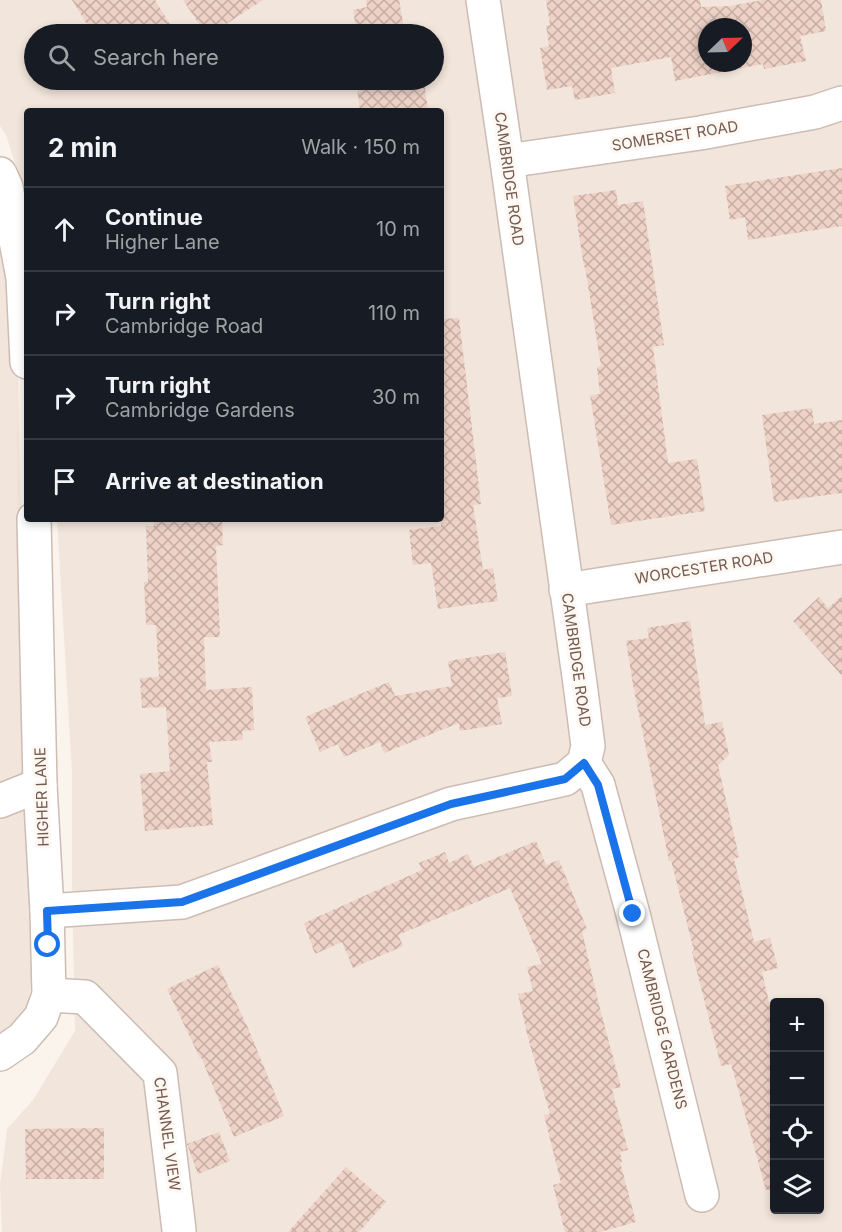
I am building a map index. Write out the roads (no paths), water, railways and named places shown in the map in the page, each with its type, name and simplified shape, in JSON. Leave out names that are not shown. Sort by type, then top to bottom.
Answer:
[{"type":"street","name":"CAMBRIDGE ROAD","points":[[483,0],[588,746],[584,763]]},
{"type":"street","name":"SOMERSET ROAD","points":[[507,161],[700,133],[815,112],[842,103]]},
{"type":"street","points":[[0,174],[6,187],[23,278],[24,299]]},
{"type":"street","name":"HIGHER LANE","points":[[0,1054],[22,1039],[41,1017],[49,996],[40,785],[34,522]]},
{"type":"street","name":"WORCESTER ROAD","points":[[566,590],[842,547]]},
{"type":"street","points":[[47,911],[182,902],[451,804],[565,779],[584,763]]},
{"type":"street","name":"CAMBRIDGE GARDENS","points":[[584,763],[598,785],[633,914],[702,1195]]},
{"type":"street","points":[[0,801],[40,785]]},
{"type":"street","name":"CHANNEL VIEW","points":[[49,996],[85,997],[160,1072],[179,1230]]}]
